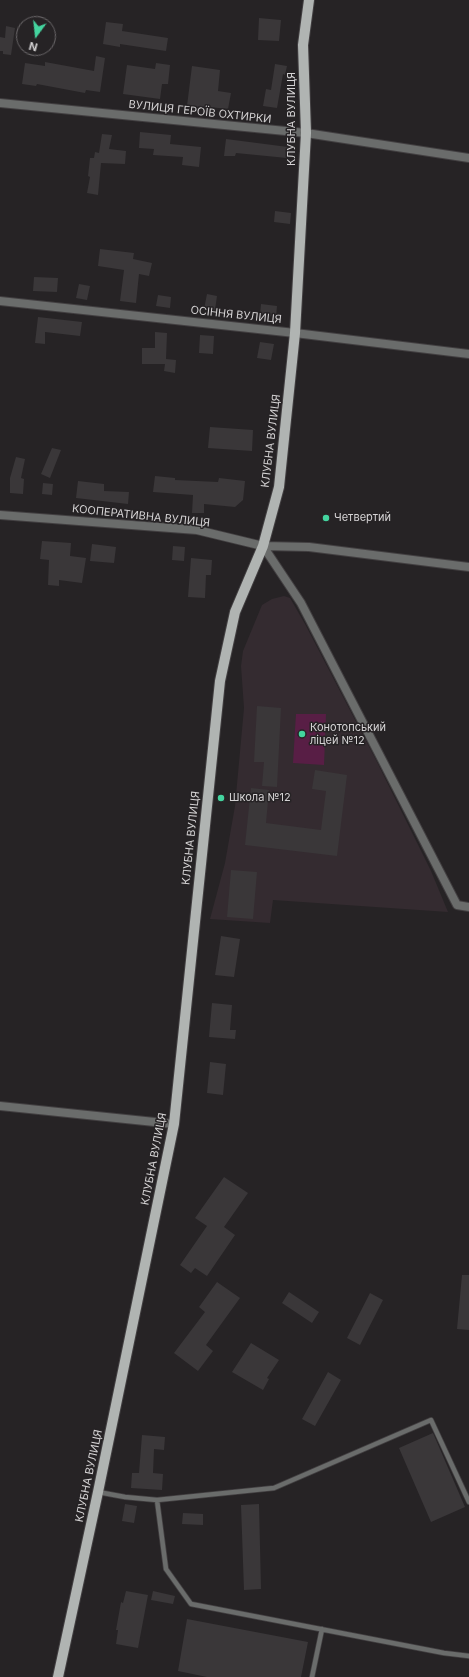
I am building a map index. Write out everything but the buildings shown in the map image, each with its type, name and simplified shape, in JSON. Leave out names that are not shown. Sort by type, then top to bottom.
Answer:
[{"type":"main road","name":"КЛУБНА ВУЛИЦЯ","points":[[58,1677],[174,1124],[220,681],[235,612],[263,546],[279,487],[295,332],[306,133],[304,45],[309,0]]},
{"type":"street","name":"ВУЛИЦЯ ГЕРОЇВ ОХТИРКИ","points":[[0,103],[306,133],[469,158]]},
{"type":"street","name":"ОСІННЯ ВУЛИЦЯ","points":[[0,302],[295,332],[469,354]]},
{"type":"street","name":"КООПЕРАТИВНА ВУЛИЦЯ","points":[[0,515],[197,530],[263,546],[309,547],[469,567]]},
{"type":"street","points":[[263,546],[301,603],[457,905],[469,907]]},
{"type":"street","points":[[0,1106],[174,1124]]},
{"type":"lane","points":[[98,1492],[125,1497],[157,1500],[274,1488],[431,1420],[469,1502]]},
{"type":"lane","points":[[157,1500],[166,1569],[191,1604],[444,1653],[469,1656]]},
{"type":"lane","points":[[312,1677],[322,1629]]},
{"type":"shaded area","name":"Конотопський ліцей №12","points":[[284,596],[290,598],[305,624],[376,760],[431,871],[448,912],[273,900],[270,923],[210,919],[225,863],[235,806],[244,708],[241,666],[243,651],[262,605],[272,599]]},
{"type":"shaded area","points":[[296,714],[326,714],[324,765],[293,763]]},
{"type":"place","name":"Четвертий","points":[[326,518]]},
{"type":"place","name":"Конотопський ліцей №12","points":[[302,734]]},
{"type":"place","name":"Школа №12","points":[[221,798]]}]
